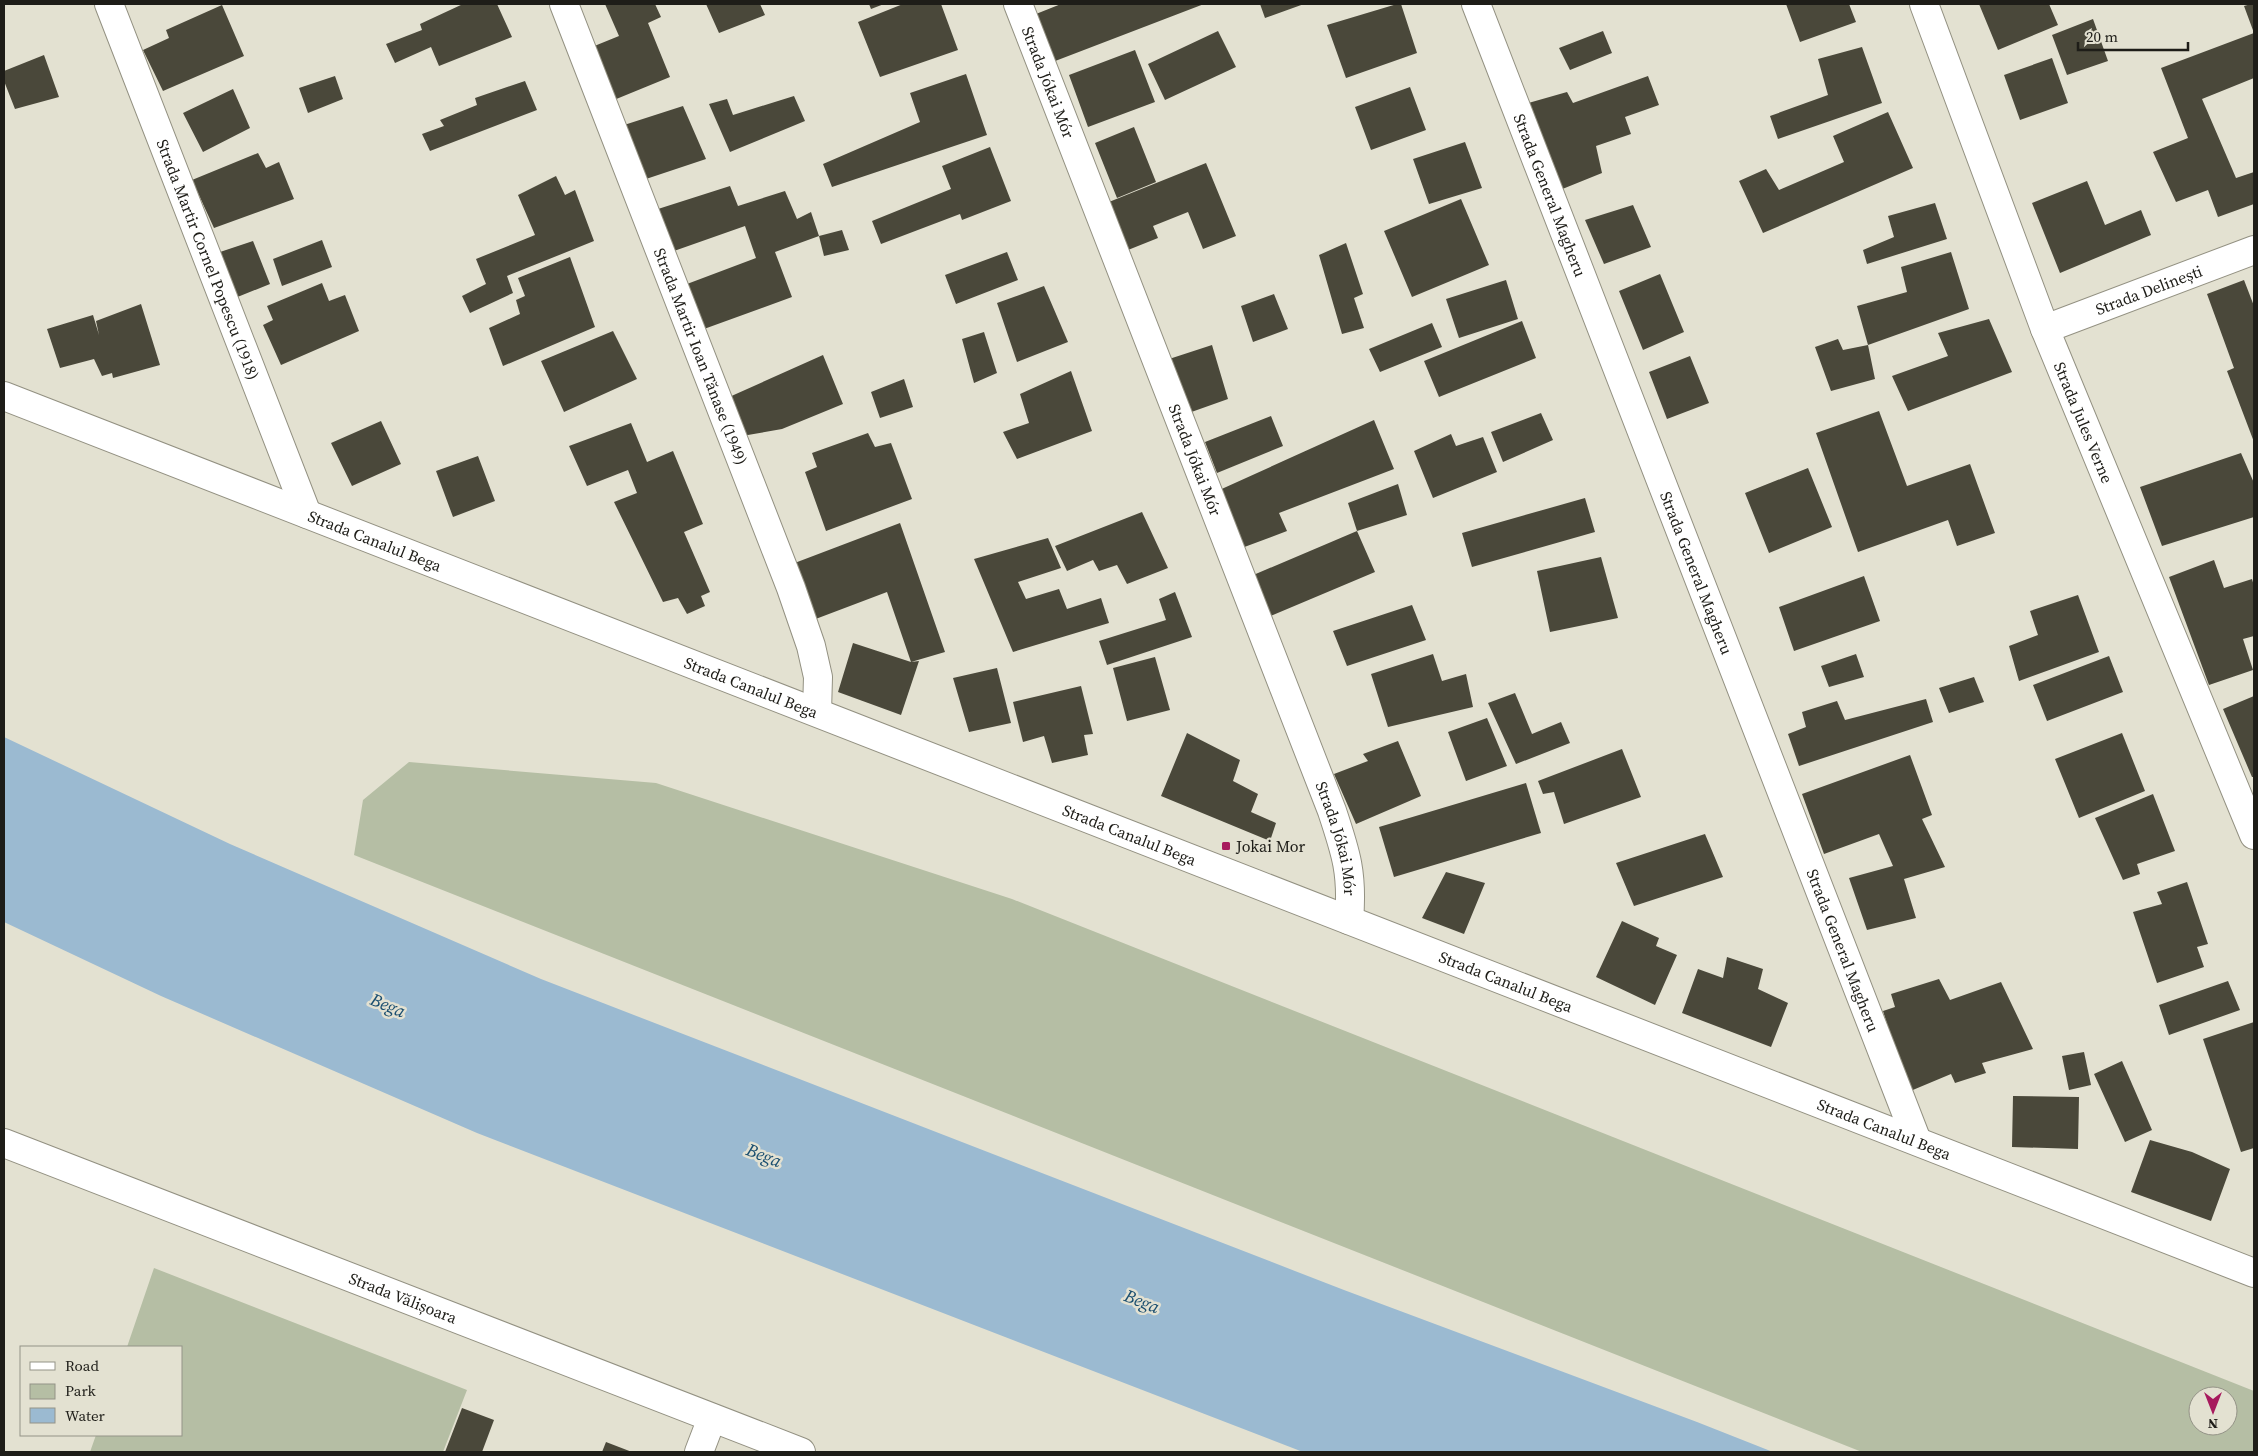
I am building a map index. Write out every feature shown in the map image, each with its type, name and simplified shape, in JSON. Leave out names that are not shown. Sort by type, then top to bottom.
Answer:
[{"type":"street","name":"Strada Martir Cornel Popescu (1918)","points":[[109,4],[307,514]]},
{"type":"street","name":"Strada Martir Ioan Tănase (1949)","points":[[564,4],[791,588],[811,646],[818,677],[817,712]]},
{"type":"street","name":"Strada Jókai Mór","points":[[1018,4],[1332,811],[1347,856],[1352,891],[1349,920]]},
{"type":"street","name":"Strada General Magheru","points":[[1476,4],[1917,1141]]},
{"type":"street","name":"Strada Jules Verne","points":[[1924,4],[2045,329],[2254,835]]},
{"type":"street","name":"Strada Delinești","points":[[2045,329],[2254,250]]},
{"type":"street","name":"Strada Canalul Bega","points":[[4,396],[2254,1273]]},
{"type":"street","name":"Strada Vălișoara","points":[[4,1143],[801,1452]]},
{"type":"street","points":[[699,1452],[712,1418]]},
{"type":"green space","points":[[409,762],[656,783],[1012,899],[2254,1391],[2254,1452],[1862,1452],[354,855],[363,800]]},
{"type":"green space","points":[[154,1268],[467,1390],[443,1452],[90,1452],[96,1436],[182,1436],[182,1346],[127,1346]]},
{"type":"water","name":"Bega","points":[[4,737],[230,844],[541,979],[1344,1290],[1773,1452],[1303,1452],[477,1133],[161,996],[4,922]]},
{"type":"building","points":[[463,4],[497,4],[512,37],[439,66],[431,47],[395,63],[386,44],[422,30],[420,24]]},
{"type":"building","points":[[605,4],[655,4],[661,17],[648,23],[670,77],[609,102],[587,49],[619,36]]},
{"type":"building","points":[[706,4],[760,4],[765,15],[719,33]]},
{"type":"building","points":[[869,4],[884,4],[871,9]]},
{"type":"building","points":[[903,4],[941,4],[958,50],[880,77],[858,22]]},
{"type":"building","points":[[1061,4],[1204,4],[1050,63],[1031,16]]},
{"type":"building","points":[[1260,4],[1304,4],[1265,18]]},
{"type":"building","points":[[1401,4],[1417,53],[1346,78],[1327,25]]},
{"type":"building","points":[[1786,4],[1849,4],[1856,22],[1800,42]]},
{"type":"building","points":[[1979,4],[2049,4],[2058,25],[1998,50]]},
{"type":"building","points":[[2254,4],[2254,33],[2244,6]]},
{"type":"building","points":[[222,5],[244,56],[163,91],[143,50],[169,38],[166,30]]},
{"type":"building","points":[[2093,19],[2108,61],[2067,75],[2052,35]]},
{"type":"building","points":[[1218,31],[1236,67],[1165,100],[1148,64]]},
{"type":"building","points":[[1603,31],[1612,53],[1570,70],[1559,48]]},
{"type":"building","points":[[2254,33],[2254,78],[2202,99],[2236,178],[2254,172],[2254,204],[2218,217],[2208,190],[2176,202],[2153,152],[2188,138],[2161,68]]},
{"type":"building","points":[[1862,47],[1882,103],[1778,139],[1770,116],[1828,95],[1818,59]]},
{"type":"building","points":[[1135,50],[1155,102],[1088,127],[1069,75]]},
{"type":"building","points":[[44,55],[59,97],[15,109],[4,81],[4,71]]},
{"type":"building","points":[[2052,58],[2068,103],[2020,120],[2004,75]]},
{"type":"building","points":[[966,74],[987,135],[832,187],[823,164],[920,122],[910,93]]},
{"type":"building","points":[[335,76],[343,99],[308,113],[299,88]]},
{"type":"building","points":[[1648,76],[1659,105],[1625,117],[1631,134],[1596,146],[1602,173],[1555,192],[1521,105],[1567,92],[1573,103]]},
{"type":"building","points":[[525,81],[537,110],[430,151],[422,134],[444,126],[440,120],[477,105],[475,98]]},
{"type":"building","points":[[1410,87],[1426,130],[1371,150],[1355,107]]},
{"type":"building","points":[[233,89],[250,128],[203,152],[183,113]]},
{"type":"building","points":[[794,96],[805,121],[730,152],[709,104],[727,99],[733,115]]},
{"type":"building","points":[[683,106],[706,159],[643,180],[621,126]]},
{"type":"building","points":[[1888,112],[1913,168],[1763,233],[1739,181],[1766,169],[1779,190],[1844,162],[1833,136]]},
{"type":"building","points":[[1134,127],[1156,182],[1117,198],[1095,143]]},
{"type":"building","points":[[1465,142],[1482,188],[1429,204],[1413,159]]},
{"type":"building","points":[[990,147],[1011,201],[962,220],[960,214],[881,244],[872,221],[951,189],[942,166]]},
{"type":"building","points":[[258,153],[266,168],[279,162],[294,199],[214,228],[192,180]]},
{"type":"building","points":[[1206,163],[1236,236],[1203,249],[1188,212],[1153,226],[1158,238],[1118,254],[1099,206]]},
{"type":"building","points":[[556,176],[565,195],[575,190],[594,241],[507,276],[513,293],[470,313],[462,296],[486,284],[476,259],[535,235],[518,195]]},
{"type":"building","points":[[2087,181],[2105,225],[2141,210],[2151,235],[2060,273],[2032,203]]},
{"type":"building","points":[[730,186],[738,206],[785,191],[797,219],[811,212],[819,236],[775,252],[792,297],[704,329],[687,284],[756,258],[745,226],[674,251],[658,209]]},
{"type":"building","points":[[1461,199],[1489,265],[1412,297],[1384,231]]},
{"type":"building","points":[[1935,203],[1947,239],[1867,264],[1863,250],[1894,237],[1888,216]]},
{"type":"building","points":[[1633,205],[1651,247],[1604,264],[1585,220]]},
{"type":"building","points":[[842,230],[849,250],[824,256],[819,236]]},
{"type":"building","points":[[322,240],[332,267],[282,286],[273,259]]},
{"type":"building","points":[[253,241],[270,284],[235,298],[220,252]]},
{"type":"building","points":[[1346,243],[1363,294],[1354,298],[1364,328],[1342,334],[1319,255]]},
{"type":"building","points":[[1007,252],[1018,280],[956,304],[945,275]]},
{"type":"building","points":[[1951,252],[1969,309],[1868,345],[1857,306],[1907,292],[1901,267]]},
{"type":"building","points":[[570,257],[595,327],[503,366],[489,328],[520,314],[516,300],[525,296],[518,278]]},
{"type":"building","points":[[1660,274],[1684,332],[1643,350],[1619,291]]},
{"type":"building","points":[[1506,280],[1518,319],[1459,338],[1446,299]]},
{"type":"building","points":[[2244,280],[2254,306],[2254,442],[2227,371],[2234,368],[2207,294]]},
{"type":"building","points":[[322,283],[329,301],[345,295],[359,331],[281,365],[263,325],[273,320],[267,306]]},
{"type":"building","points":[[1044,286],[1068,342],[1017,362],[997,303]]},
{"type":"building","points":[[1274,294],[1288,329],[1253,342],[1241,306]]},
{"type":"building","points":[[141,304],[160,365],[113,378],[112,373],[102,376],[94,359],[60,368],[47,329],[93,315],[99,335],[96,321]]},
{"type":"building","points":[[1989,319],[2012,372],[1908,411],[1892,376],[1948,356],[1938,333]]},
{"type":"building","points":[[1522,321],[1536,358],[1439,397],[1424,361]]},
{"type":"building","points":[[1432,323],[1442,347],[1380,372],[1369,349]]},
{"type":"building","points":[[613,331],[637,379],[564,412],[541,361]]},
{"type":"building","points":[[984,332],[997,373],[974,383],[962,339]]},
{"type":"building","points":[[1838,339],[1843,350],[1868,345],[1875,379],[1831,391],[1815,347]]},
{"type":"building","points":[[1212,345],[1228,399],[1183,415],[1163,361]]},
{"type":"building","points":[[823,355],[843,404],[782,429],[742,436],[727,398]]},
{"type":"building","points":[[1690,356],[1709,403],[1667,419],[1649,372]]},
{"type":"building","points":[[1071,371],[1092,431],[1017,459],[1003,432],[1029,423],[1020,394]]},
{"type":"building","points":[[904,379],[913,407],[880,418],[871,392]]},
{"type":"building","points":[[1879,411],[1907,486],[1970,464],[1995,533],[1957,546],[1948,520],[1858,552],[1816,433]]},
{"type":"building","points":[[1541,413],[1553,440],[1503,462],[1491,432]]},
{"type":"building","points":[[1271,416],[1283,446],[1217,473],[1205,442]]},
{"type":"building","points":[[1374,420],[1394,469],[1279,513],[1287,531],[1239,549],[1215,492]]},
{"type":"building","points":[[381,421],[401,464],[352,486],[331,443]]},
{"type":"building","points":[[631,423],[647,462],[673,451],[703,524],[684,532],[710,592],[701,596],[705,606],[687,614],[678,598],[663,602],[614,502],[637,493],[628,470],[587,486],[569,446]]},
{"type":"building","points":[[868,433],[875,447],[891,443],[912,499],[826,531],[805,472],[817,467],[812,453]]},
{"type":"building","points":[[1451,434],[1456,446],[1483,437],[1497,472],[1433,498],[1414,451]]},
{"type":"building","points":[[2241,453],[2254,483],[2254,517],[2162,546],[2140,487]]},
{"type":"building","points":[[478,456],[495,501],[453,517],[436,471]]},
{"type":"building","points":[[1808,468],[1832,527],[1769,553],[1745,493]]},
{"type":"building","points":[[1398,484],[1407,515],[1357,531],[1348,503]]},
{"type":"building","points":[[1585,498],[1595,532],[1472,567],[1462,533]]},
{"type":"building","points":[[1142,512],[1168,568],[1127,584],[1117,565],[1099,571],[1093,560],[1067,571],[1055,546]]},
{"type":"building","points":[[900,523],[945,652],[911,662],[887,592],[813,620],[792,564]]},
{"type":"building","points":[[1357,531],[1375,572],[1261,620],[1244,579]]},
{"type":"building","points":[[1048,538],[1061,568],[1018,582],[1026,599],[1059,589],[1067,609],[1101,598],[1109,623],[1013,652],[974,559]]},
{"type":"building","points":[[1601,557],[1618,618],[1550,632],[1537,571]]},
{"type":"building","points":[[2214,560],[2224,588],[2252,579],[2254,586],[2254,636],[2243,639],[2253,670],[2209,685],[2169,577]]},
{"type":"building","points":[[1864,576],[1880,621],[1794,651],[1779,607]]},
{"type":"building","points":[[1175,592],[1192,637],[1107,665],[1099,641],[1166,620],[1159,599]]},
{"type":"building","points":[[2078,595],[2099,652],[2019,681],[2009,646],[2038,635],[2030,611]]},
{"type":"building","points":[[1412,605],[1426,640],[1347,666],[1333,631]]},
{"type":"building","points":[[853,643],[911,662],[919,661],[901,715],[838,692]]},
{"type":"building","points":[[1433,654],[1442,681],[1466,674],[1473,707],[1388,727],[1371,674]]},
{"type":"building","points":[[1856,654],[1864,677],[1829,687],[1821,666]]},
{"type":"building","points":[[2109,656],[2123,692],[2047,721],[2033,685]]},
{"type":"building","points":[[1155,657],[1170,710],[1127,721],[1113,668]]},
{"type":"building","points":[[997,668],[1011,723],[969,732],[953,678]]},
{"type":"building","points":[[1974,677],[1984,702],[1949,713],[1939,688]]},
{"type":"building","points":[[1081,686],[1093,734],[1084,735],[1088,755],[1052,763],[1044,736],[1023,742],[1013,702]]},
{"type":"building","points":[[1515,693],[1532,734],[1561,722],[1570,743],[1516,764],[1488,703]]},
{"type":"building","points":[[2254,696],[2254,777],[2252,777],[2223,709]]},
{"type":"building","points":[[1926,699],[1933,722],[1799,766],[1788,734],[1806,727],[1802,712],[1837,701],[1845,720]]},
{"type":"building","points":[[1487,718],[1507,766],[1466,781],[1448,732]]},
{"type":"building","points":[[1187,733],[1240,760],[1233,781],[1258,794],[1251,812],[1276,823],[1270,841],[1161,796]]},
{"type":"building","points":[[2122,733],[2145,791],[2079,818],[2055,759]]},
{"type":"building","points":[[1398,741],[1421,796],[1356,824],[1334,774],[1368,761],[1363,754]]},
{"type":"building","points":[[1622,749],[1641,797],[1564,824],[1554,792],[1543,794],[1538,781]]},
{"type":"building","points":[[1910,755],[1932,815],[1922,819],[1945,867],[1904,879],[1916,918],[1867,930],[1849,878],[1893,866],[1879,834],[1824,854],[1802,794]]},
{"type":"building","points":[[1526,783],[1541,833],[1394,877],[1379,827]]},
{"type":"building","points":[[2153,794],[2175,851],[2137,864],[2140,874],[2123,880],[2095,818]]},
{"type":"building","points":[[1705,834],[1723,877],[1634,906],[1616,863]]},
{"type":"building","points":[[1446,872],[1485,883],[1464,934],[1422,918]]},
{"type":"building","points":[[2187,882],[2208,944],[2197,947],[2204,967],[2157,983],[2133,912],[2162,904],[2157,892]]},
{"type":"building","points":[[1622,921],[1659,938],[1656,946],[1677,955],[1655,1005],[1596,977]]},
{"type":"building","points":[[1727,957],[1763,969],[1758,989],[1788,1003],[1771,1047],[1682,1013],[1698,969],[1723,978]]},
{"type":"building","points":[[1939,979],[1950,1000],[2001,982],[2033,1049],[1982,1063],[1986,1073],[1955,1083],[1951,1074],[1908,1092],[1883,1011],[1895,1007],[1891,994]]},
{"type":"building","points":[[2228,981],[2240,1010],[2169,1035],[2159,1005]]},
{"type":"building","points":[[2254,1022],[2254,1148],[2241,1152],[2203,1039]]},
{"type":"building","points":[[2084,1052],[2091,1085],[2069,1090],[2062,1056]]},
{"type":"building","points":[[2122,1061],[2152,1130],[2125,1142],[2094,1074]]},
{"type":"building","points":[[2013,1096],[2079,1097],[2078,1149],[2012,1147]]},
{"type":"building","points":[[2150,1140],[2192,1152],[2230,1169],[2211,1221],[2131,1192]]},
{"type":"building","points":[[462,1408],[494,1420],[482,1452],[445,1452]]},
{"type":"building","points":[[606,1442],[632,1452],[602,1452]]},
{"type":"place","name":"Jokai Mor","points":[[1226,846]]}]
